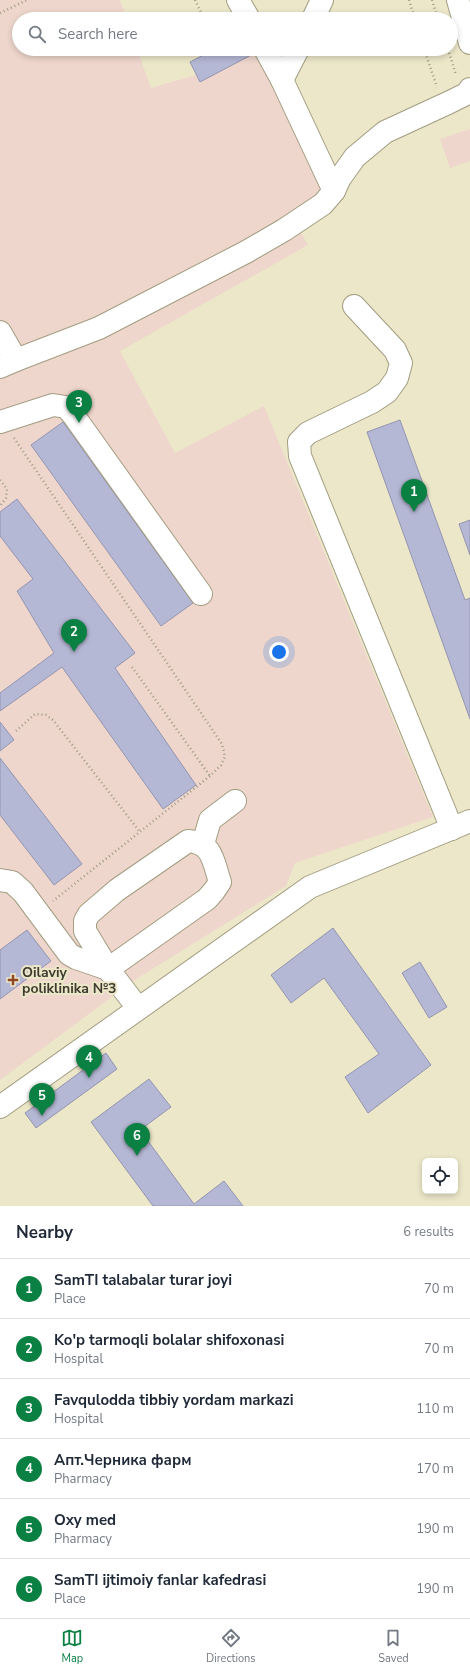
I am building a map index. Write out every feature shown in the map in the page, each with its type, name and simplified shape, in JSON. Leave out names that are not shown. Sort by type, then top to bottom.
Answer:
[{"type":"street","points":[[238,0],[245,12]]},
{"type":"street","points":[[458,0],[470,43]]},
{"type":"street","points":[[269,56],[282,80],[334,191]]},
{"type":"street","points":[[282,80],[294,56]]},
{"type":"street","points":[[0,332],[8,364],[99,328],[246,252],[305,217],[323,204],[334,191],[340,178],[355,157],[385,132],[468,93],[464,84]]},
{"type":"street","points":[[0,1107],[310,887],[461,825],[300,456],[299,442],[308,433],[372,402],[387,392],[397,378],[401,363],[395,350],[354,306]]},
{"type":"street","points":[[1,421],[53,405],[66,407],[202,594]]},
{"type":"street","points":[[203,844],[210,820],[235,801]]},
{"type":"street","points":[[108,969],[207,899],[214,891],[220,882],[210,852],[203,844],[188,841],[117,890],[89,914],[85,921],[85,931],[108,969],[138,1008]]},
{"type":"street","points":[[4,876],[23,892],[69,954],[76,958],[108,969]]},
{"type":"path","points":[[0,13],[28,0]]},
{"type":"path","points":[[195,0],[201,12]]},
{"type":"path","points":[[408,0],[412,12]]},
{"type":"path","points":[[432,0],[436,12]]},
{"type":"path","points":[[426,56],[438,90]]},
{"type":"path","points":[[451,56],[464,84]]},
{"type":"path","points":[[1,421],[222,744],[226,757],[221,765],[210,776],[39,913]]},
{"type":"path","points":[[0,480],[7,489],[6,498],[0,506]]},
{"type":"path","points":[[132,667],[210,776]]},
{"type":"path","points":[[16,730],[35,714],[46,715],[53,720],[140,832]]},
{"type":"shaded area","points":[[0,0],[120,0],[124,12],[12,12],[12,56],[140,56],[151,88],[196,75],[200,82],[249,56],[257,56],[326,194],[290,213],[308,245],[120,351],[175,453],[264,406],[433,817],[295,863],[286,886],[133,981],[0,1080]]},
{"type":"shaded area","points":[[470,129],[470,161],[450,168],[440,139]]},
{"type":"building","points":[[202,56],[249,56],[200,82],[190,62]]},
{"type":"building","points":[[400,420],[465,600],[470,598],[470,719],[367,432]]},
{"type":"building","points":[[63,422],[193,603],[161,626],[31,445]]},
{"type":"building","points":[[17,499],[135,653],[115,668],[196,785],[163,809],[62,667],[0,711],[0,693],[54,653],[17,591],[33,579],[0,536],[0,512]]},
{"type":"building","points":[[470,520],[470,555],[459,524]]},
{"type":"building","points":[[0,722],[14,740],[0,751]]},
{"type":"building","points":[[0,758],[82,864],[54,885],[0,815]]},
{"type":"building","points":[[333,928],[431,1065],[368,1113],[345,1077],[379,1054],[324,978],[291,1003],[271,975]]},
{"type":"building","name":"Oilaviy poliklinika №3","points":[[27,930],[51,961],[0,999],[0,950]]},
{"type":"building","points":[[420,962],[447,1007],[429,1018],[402,973]]},
{"type":"building","points":[[106,1053],[117,1069],[36,1128],[25,1113]]},
{"type":"building","points":[[149,1079],[171,1107],[140,1130],[194,1204],[224,1181],[243,1206],[153,1206],[91,1122]]},
{"type":"place","name":"Favqulodda tibbiy yordam markazi","points":[[79,423]]},
{"type":"place","name":"SamTI talabalar turar joyi","points":[[414,512]]},
{"type":"place","name":"Ko'p tarmoqli bolalar shifoxonasi","points":[[74,652]]},
{"type":"place","name":"Oilaviy poliklinika №3","points":[[13,980]]},
{"type":"place","name":"Апт.Черника фарм","points":[[89,1078]]},
{"type":"place","name":"Oxy med","points":[[42,1116]]},
{"type":"place","name":"SamTI ijtimoiy fanlar kafedrasi","points":[[137,1156]]}]
